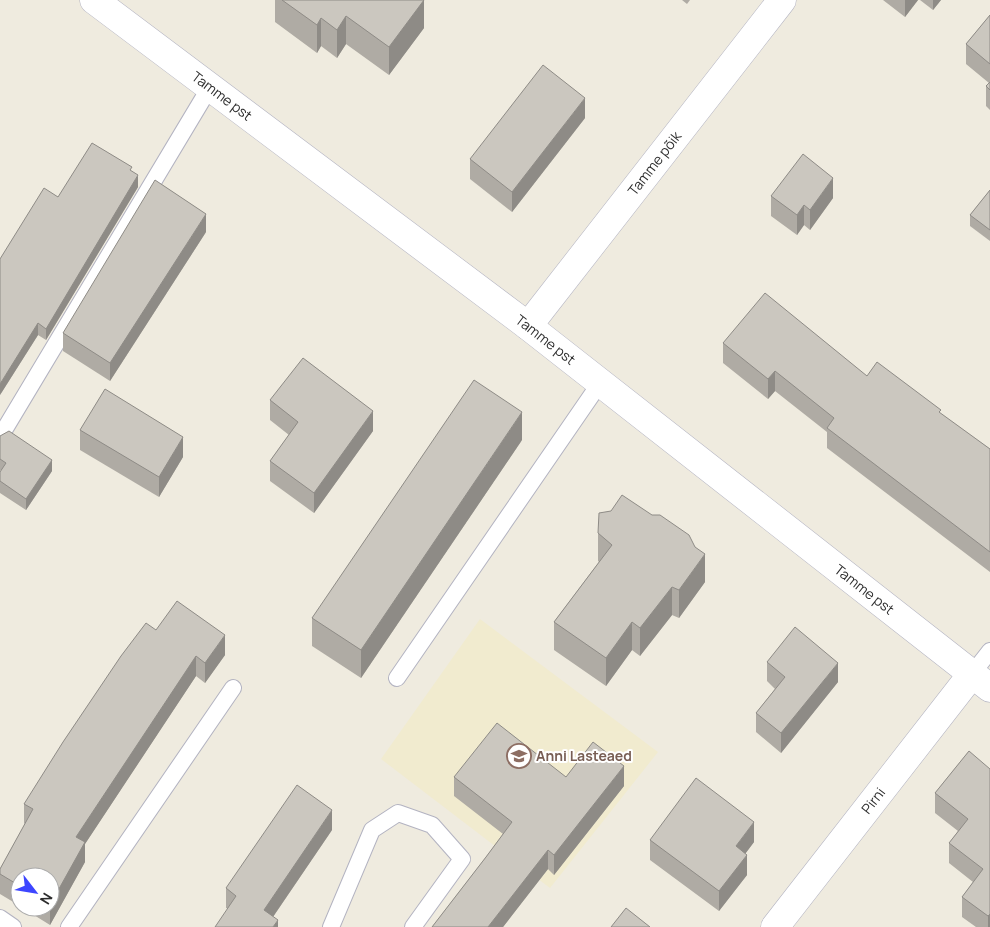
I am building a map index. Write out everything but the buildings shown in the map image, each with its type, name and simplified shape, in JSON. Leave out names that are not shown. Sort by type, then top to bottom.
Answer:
[{"type":"street","name":"Tamme pst","points":[[94,0],[528,326],[981,681]]},
{"type":"street","name":"Tamme põik","points":[[528,326],[782,0]]},
{"type":"street","name":"Pirni","points":[[775,927],[981,681]]},
{"type":"lane","points":[[0,437],[210,87]]},
{"type":"lane","points":[[397,678],[600,383]]},
{"type":"lane","points":[[981,681],[990,650]]},
{"type":"lane","points":[[69,927],[233,688]]},
{"type":"lane","points":[[331,927],[372,830],[398,814],[432,825],[462,859],[413,927]]},
{"type":"lane","points":[[0,918],[13,927]]},
{"type":"shaded area","name":"Anni Lasteaed","points":[[480,619],[658,752],[550,888],[381,759]]},
{"type":"place","name":"Anni Lasteaed","points":[[519,756]]}]
